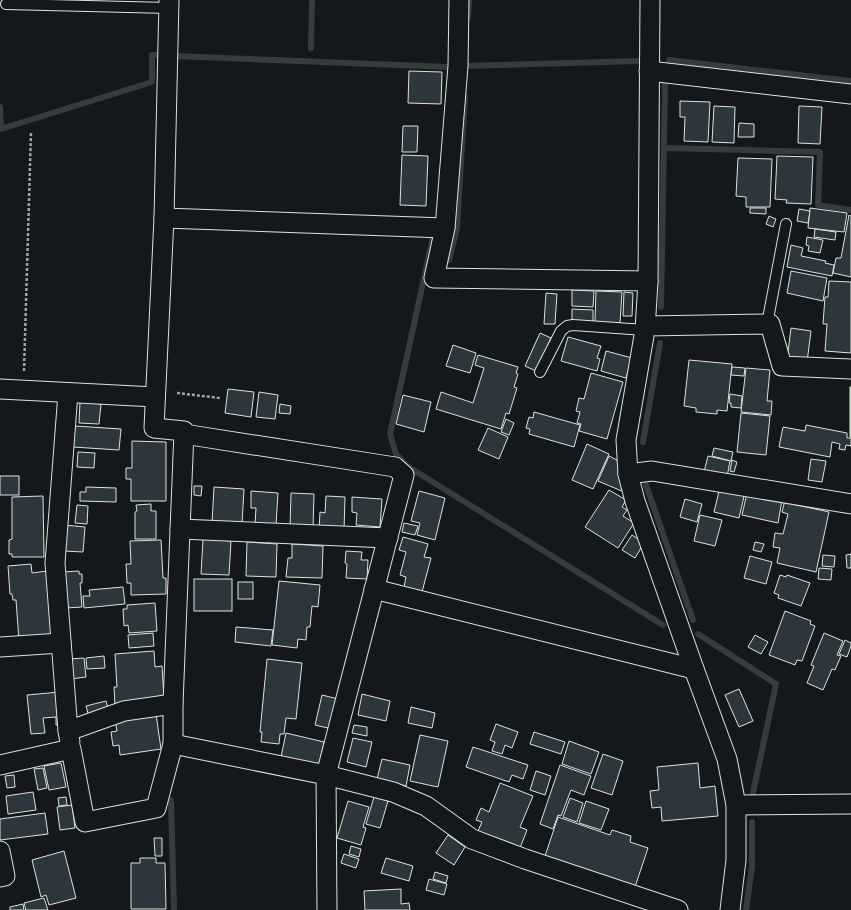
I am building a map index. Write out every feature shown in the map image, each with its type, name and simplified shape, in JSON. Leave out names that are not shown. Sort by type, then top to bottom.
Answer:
[{"type":"street","points":[[459,0],[458,66],[445,228],[434,278],[648,281]]},
{"type":"street","points":[[650,0],[648,281],[646,328],[626,440],[628,474],[635,501],[727,759],[736,805],[736,860],[730,910]]},
{"type":"street","points":[[169,4],[164,218],[154,428],[184,431],[184,434],[395,467],[404,475],[326,775],[327,910]]},
{"type":"street","points":[[649,71],[851,94]]},
{"type":"street","points":[[164,218],[445,228]]},
{"type":"street","points":[[646,328],[770,324],[782,366],[851,369]]},
{"type":"street","points":[[0,389],[68,393],[156,393]]},
{"type":"street","points":[[68,393],[55,563],[68,730],[85,822],[156,808],[173,744],[173,704],[184,434]]},
{"type":"street","points":[[628,474],[652,471],[851,504]]},
{"type":"street","points":[[180,529],[388,538]]},
{"type":"street","points":[[374,588],[694,669]]},
{"type":"street","points":[[0,647],[61,644]]},
{"type":"street","points":[[68,730],[124,711],[173,704]]},
{"type":"street","points":[[173,744],[326,775],[393,792],[426,806],[472,839],[678,910]]},
{"type":"street","points":[[0,765],[71,749]]},
{"type":"street","points":[[736,805],[851,804]]},
{"type":"street","points":[[0,851],[5,876],[0,877]]},
{"type":"lane","points":[[6,4],[169,4]]},
{"type":"lane","points":[[767,324],[786,224]]},
{"type":"lane","points":[[540,372],[560,331],[567,326],[646,328]]},
{"type":"path","points":[[23,390],[31,132]]},
{"type":"path","points":[[156,393],[220,398]]},
{"type":"building","points":[[409,71],[442,72],[441,104],[408,103]]},
{"type":"building","points":[[680,101],[710,102],[708,142],[684,141],[685,117],[680,117]]},
{"type":"building","points":[[714,106],[735,107],[734,143],[712,142]]},
{"type":"building","points":[[799,106],[822,107],[820,144],[798,143]]},
{"type":"building","points":[[739,123],[754,124],[754,137],[738,137]]},
{"type":"building","points":[[403,126],[418,126],[417,152],[402,152]]},
{"type":"building","points":[[402,155],[428,156],[426,206],[400,205]]},
{"type":"building","points":[[777,156],[813,157],[811,204],[786,203],[787,200],[775,199]]},
{"type":"building","points":[[738,158],[772,159],[770,207],[746,207],[746,197],[736,196]]},
{"type":"building","points":[[750,208],[766,208],[766,214],[750,213]]},
{"type":"building","points":[[810,208],[847,213],[844,232],[808,228]]},
{"type":"building","points":[[799,209],[810,211],[808,223],[797,221]]},
{"type":"building","points":[[849,215],[851,216],[851,277],[833,273],[836,258],[841,258]]},
{"type":"building","points":[[769,216],[776,219],[773,227],[766,224]]},
{"type":"building","points":[[815,229],[836,232],[835,240],[814,237]]},
{"type":"building","points":[[807,237],[823,240],[820,253],[808,251],[809,246],[806,245]]},
{"type":"building","points":[[791,245],[803,248],[801,256],[826,261],[825,263],[834,265],[832,276],[787,267]]},
{"type":"building","points":[[791,271],[827,278],[823,301],[787,293]]},
{"type":"building","points":[[829,281],[851,282],[851,353],[825,351],[827,324],[823,324],[825,297],[828,297]]},
{"type":"building","points":[[572,290],[594,291],[593,307],[572,306]]},
{"type":"building","points":[[596,291],[622,292],[620,323],[595,322]]},
{"type":"building","points":[[624,292],[633,293],[632,316],[623,316]]},
{"type":"building","points":[[546,293],[557,294],[555,324],[544,324]]},
{"type":"building","points":[[572,309],[593,310],[593,322],[572,321]]},
{"type":"building","points":[[791,328],[811,331],[807,362],[787,360]]},
{"type":"building","points":[[540,333],[551,338],[536,371],[525,366]]},
{"type":"building","points":[[568,337],[601,346],[597,358],[600,359],[597,371],[561,361]]},
{"type":"building","points":[[453,345],[476,353],[470,373],[446,366]]},
{"type":"building","points":[[606,351],[632,358],[626,378],[601,371]]},
{"type":"building","points":[[478,355],[518,367],[516,373],[518,374],[514,387],[517,388],[509,414],[506,413],[501,429],[436,409],[441,392],[473,403],[484,368],[475,365]]},
{"type":"building","points":[[689,360],[732,364],[727,411],[717,410],[717,414],[696,412],[696,408],[684,406]]},
{"type":"building","points":[[732,367],[745,368],[744,376],[731,375]]},
{"type":"building","points":[[746,368],[770,370],[767,401],[772,401],[771,415],[741,412]]},
{"type":"building","points":[[591,373],[623,382],[607,439],[579,431],[581,424],[577,423],[580,412],[576,411],[579,398],[584,399]]},
{"type":"building","points":[[851,387],[851,437],[850,437]]},
{"type":"building","points":[[228,389],[254,392],[251,417],[225,413]]},
{"type":"building","points":[[259,392],[278,395],[275,419],[256,417]]},
{"type":"building","points":[[730,394],[742,396],[741,408],[731,407],[731,403],[729,403]]},
{"type":"building","points":[[403,395],[431,402],[424,432],[396,424]]},
{"type":"building","points":[[80,402],[101,404],[99,424],[79,423]]},
{"type":"building","points":[[280,404],[291,406],[290,414],[279,413]]},
{"type":"building","points":[[534,412],[580,425],[574,447],[529,434],[530,429],[526,428],[529,417],[533,418]]},
{"type":"building","points":[[741,413],[770,416],[766,455],[737,452]]},
{"type":"building","points":[[506,419],[514,423],[509,435],[501,432]]},
{"type":"building","points":[[806,425],[847,433],[847,438],[851,438],[851,446],[846,445],[845,450],[839,449],[840,444],[832,442],[830,457],[779,447],[783,427],[805,431]]},
{"type":"building","points":[[75,426],[121,429],[119,450],[73,447]]},
{"type":"building","points":[[488,428],[508,437],[499,459],[478,450]]},
{"type":"building","points":[[132,441],[166,442],[166,501],[131,501],[131,479],[126,479],[126,468],[132,468]]},
{"type":"building","points":[[587,444],[609,454],[593,489],[572,480]]},
{"type":"building","points":[[714,448],[733,452],[731,461],[712,456]]},
{"type":"building","points":[[78,452],[95,453],[94,468],[77,467]]},
{"type":"building","points":[[609,456],[617,460],[624,492],[598,481]]},
{"type":"building","points":[[708,456],[730,461],[727,477],[704,472]]},
{"type":"building","points":[[811,459],[826,461],[822,482],[808,480]]},
{"type":"building","points":[[732,460],[737,462],[734,472],[730,471]]},
{"type":"building","points":[[0,476],[19,476],[19,495],[0,495]]},
{"type":"building","points":[[194,486],[202,486],[201,496],[194,495]]},
{"type":"building","points":[[86,487],[116,488],[116,502],[80,501],[80,492],[86,492]]},
{"type":"building","points":[[214,487],[244,489],[242,524],[212,523]]},
{"type":"building","points":[[720,487],[745,492],[739,518],[714,512]]},
{"type":"building","points":[[609,490],[626,500],[622,507],[627,510],[623,516],[634,523],[618,548],[585,527]]},
{"type":"building","points":[[251,491],[278,493],[276,525],[255,524],[256,508],[251,508]]},
{"type":"building","points":[[419,491],[445,498],[435,540],[417,535],[420,523],[411,521]]},
{"type":"building","points":[[291,493],[314,494],[313,528],[290,527]]},
{"type":"building","points":[[747,493],[782,500],[778,523],[742,515]]},
{"type":"building","points":[[43,496],[44,557],[12,557],[12,554],[9,554],[9,540],[12,539],[12,497]]},
{"type":"building","points":[[326,496],[345,497],[344,531],[319,530],[320,512],[325,513]]},
{"type":"building","points":[[352,497],[382,499],[380,527],[356,525],[357,513],[352,512]]},
{"type":"building","points":[[685,499],[702,504],[697,522],[680,517]]},
{"type":"building","points":[[785,500],[792,504],[829,512],[816,572],[777,563],[780,548],[773,547],[775,533],[783,534],[788,514],[782,512]]},
{"type":"building","points":[[151,504],[151,511],[156,511],[156,539],[135,539],[136,505]]},
{"type":"building","points":[[77,505],[88,506],[87,524],[75,523]]},
{"type":"building","points":[[700,515],[722,520],[715,546],[694,541]]},
{"type":"building","points":[[404,523],[418,526],[415,535],[402,532]]},
{"type":"building","points":[[65,525],[85,527],[83,552],[64,551]]},
{"type":"building","points":[[632,535],[644,543],[635,558],[622,550]]},
{"type":"building","points":[[403,537],[428,544],[424,557],[431,558],[422,592],[404,587],[406,577],[400,575],[406,552],[399,550]]},
{"type":"building","points":[[203,539],[231,541],[229,575],[201,574]]},
{"type":"building","points":[[161,540],[163,578],[166,578],[166,594],[131,595],[131,583],[127,583],[126,564],[131,564],[130,541]]},
{"type":"building","points":[[247,542],[277,544],[276,577],[246,576]]},
{"type":"building","points":[[755,542],[764,544],[761,552],[753,550]]},
{"type":"building","points":[[292,544],[323,546],[322,578],[286,577],[288,558],[292,558]]},
{"type":"building","points":[[346,551],[362,552],[361,560],[368,560],[367,579],[346,578]]},
{"type":"building","points":[[851,554],[851,568],[847,568],[846,555]]},
{"type":"building","points":[[823,555],[835,556],[834,567],[822,566]]},
{"type":"building","points":[[750,556],[772,562],[766,584],[744,578]]},
{"type":"building","points":[[31,564],[32,573],[47,571],[52,639],[19,641],[16,600],[13,600],[12,594],[10,594],[8,566]]},
{"type":"building","points":[[819,568],[832,569],[831,580],[818,579]]},
{"type":"building","points":[[79,571],[79,574],[82,574],[82,583],[80,583],[82,607],[66,608],[63,572]]},
{"type":"building","points":[[780,575],[786,577],[787,575],[810,583],[801,606],[778,598],[779,595],[774,593]]},
{"type":"building","points":[[194,579],[232,579],[232,611],[194,611]]},
{"type":"building","points":[[279,581],[320,585],[318,607],[312,606],[310,627],[307,627],[306,640],[298,639],[297,648],[272,645]]},
{"type":"building","points":[[238,582],[253,582],[253,599],[238,599]]},
{"type":"building","points":[[123,587],[125,604],[84,608],[83,596],[90,596],[89,590]]},
{"type":"building","points":[[155,603],[157,631],[129,633],[128,625],[124,626],[123,609],[127,609],[127,605]]},
{"type":"building","points":[[785,611],[811,621],[810,624],[815,626],[802,661],[797,660],[795,665],[769,655]]},
{"type":"building","points":[[236,627],[273,630],[271,646],[235,642]]},
{"type":"building","points":[[153,633],[154,646],[129,648],[128,635]]},
{"type":"building","points":[[824,633],[843,641],[837,655],[841,656],[835,670],[832,669],[823,690],[807,683],[814,666],[811,665]]},
{"type":"building","points":[[755,635],[768,642],[761,654],[748,647]]},
{"type":"building","points":[[845,640],[851,643],[847,657],[839,654]]},
{"type":"building","points":[[154,651],[155,667],[162,666],[164,698],[115,705],[114,687],[117,687],[115,654]]},
{"type":"building","points":[[104,656],[105,668],[87,669],[86,658]]},
{"type":"building","points":[[84,658],[86,677],[70,679],[69,659]]},
{"type":"building","points":[[267,659],[302,663],[296,719],[286,718],[284,734],[280,734],[279,744],[261,742],[262,732],[260,732]]},
{"type":"building","points":[[739,689],[753,721],[739,727],[725,695]]},
{"type":"building","points":[[60,692],[63,724],[56,725],[56,717],[43,718],[45,733],[31,734],[27,695]]},
{"type":"building","points":[[362,694],[390,701],[386,721],[358,715]]},
{"type":"building","points":[[322,695],[338,699],[332,729],[315,725]]},
{"type":"building","points":[[106,701],[109,712],[89,717],[86,706]]},
{"type":"building","points":[[411,707],[435,713],[432,728],[408,723]]},
{"type":"building","points":[[156,714],[161,749],[120,755],[119,745],[113,746],[111,732],[117,731],[115,720]]},
{"type":"building","points":[[496,724],[518,732],[512,748],[505,745],[502,754],[492,751],[495,742],[490,740]]},
{"type":"building","points":[[354,725],[367,727],[367,736],[352,733]]},
{"type":"building","points":[[534,732],[565,742],[561,754],[530,744]]},
{"type":"building","points":[[286,733],[324,742],[319,765],[281,757]]},
{"type":"building","points":[[420,735],[448,741],[438,787],[410,781]]},
{"type":"building","points":[[353,738],[372,742],[366,767],[347,762]]},
{"type":"building","points":[[569,741],[599,752],[591,774],[562,764]]},
{"type":"building","points":[[473,747],[528,765],[523,779],[512,775],[509,782],[466,767]]},
{"type":"building","points":[[603,754],[623,761],[612,795],[591,788]]},
{"type":"building","points":[[382,759],[410,765],[406,786],[377,779]]},
{"type":"building","points":[[61,763],[66,787],[49,790],[44,766]]},
{"type":"building","points":[[698,763],[700,788],[715,786],[718,816],[662,821],[661,807],[652,808],[650,791],[659,790],[657,767]]},
{"type":"building","points":[[560,765],[591,776],[584,795],[571,790],[561,816],[558,815],[553,829],[540,824]]},
{"type":"building","points":[[43,768],[47,788],[38,790],[34,769]]},
{"type":"building","points":[[536,771],[551,776],[545,795],[530,790]]},
{"type":"building","points":[[14,775],[15,787],[7,788],[5,776]]},
{"type":"building","points":[[500,783],[533,796],[520,827],[527,830],[520,848],[478,831],[482,822],[476,820],[481,808],[489,812]]},
{"type":"building","points":[[33,792],[36,810],[8,814],[6,796]]},
{"type":"building","points":[[66,797],[67,805],[59,806],[58,798]]},
{"type":"building","points":[[374,797],[388,801],[380,828],[366,824]]},
{"type":"building","points":[[570,798],[583,803],[577,822],[563,817]]},
{"type":"building","points":[[348,801],[369,807],[363,827],[366,828],[361,845],[337,838]]},
{"type":"building","points":[[586,801],[609,809],[601,830],[579,823]]},
{"type":"building","points":[[72,805],[75,828],[60,830],[57,807]]},
{"type":"building","points":[[45,813],[48,834],[0,840],[0,819]]},
{"type":"building","points":[[558,817],[610,835],[612,830],[631,836],[630,842],[648,848],[635,887],[545,856]]},
{"type":"building","points":[[448,835],[465,847],[454,865],[436,853]]},
{"type":"building","points":[[154,838],[162,838],[162,856],[155,856]]},
{"type":"building","points":[[351,846],[361,849],[359,857],[349,854]]},
{"type":"building","points":[[64,851],[76,898],[49,905],[46,895],[41,897],[32,860]]},
{"type":"building","points":[[344,854],[359,859],[356,868],[341,863]]},
{"type":"building","points":[[140,858],[156,858],[156,863],[165,863],[166,909],[131,909],[131,863],[140,863]]},
{"type":"building","points":[[386,858],[413,866],[409,881],[381,873]]},
{"type":"building","points":[[435,872],[448,876],[446,883],[433,879]]},
{"type":"building","points":[[429,879],[447,884],[444,895],[426,890]]},
{"type":"building","points":[[401,889],[401,904],[409,903],[410,910],[365,910],[364,891]]},
{"type":"building","points":[[44,898],[48,910],[26,910],[24,903]]},
{"type":"building","points":[[23,904],[24,910],[10,910],[10,907]]},
{"type":"waterway","points":[[311,48],[312,0]]},
{"type":"waterway","points":[[468,18],[469,0]]},
{"type":"waterway","points":[[0,107],[1,129],[152,82],[152,55],[157,55]]},
{"type":"waterway","points":[[173,56],[448,67]]},
{"type":"waterway","points":[[669,60],[851,81]]},
{"type":"waterway","points":[[464,66],[639,61]]},
{"type":"waterway","points":[[661,307],[665,85]]},
{"type":"waterway","points":[[449,260],[457,228],[465,97]]},
{"type":"waterway","points":[[664,148],[820,152],[818,205],[851,210]]},
{"type":"waterway","points":[[407,470],[407,466],[396,454],[390,434],[433,237]]},
{"type":"waterway","points":[[643,442],[660,343]]},
{"type":"waterway","points":[[407,466],[663,625]]},
{"type":"waterway","points":[[646,485],[693,620]]},
{"type":"waterway","points":[[698,634],[776,684],[753,793]]},
{"type":"waterway","points":[[171,800],[174,910]]},
{"type":"waterway","points":[[746,910],[752,867],[752,822]]}]
